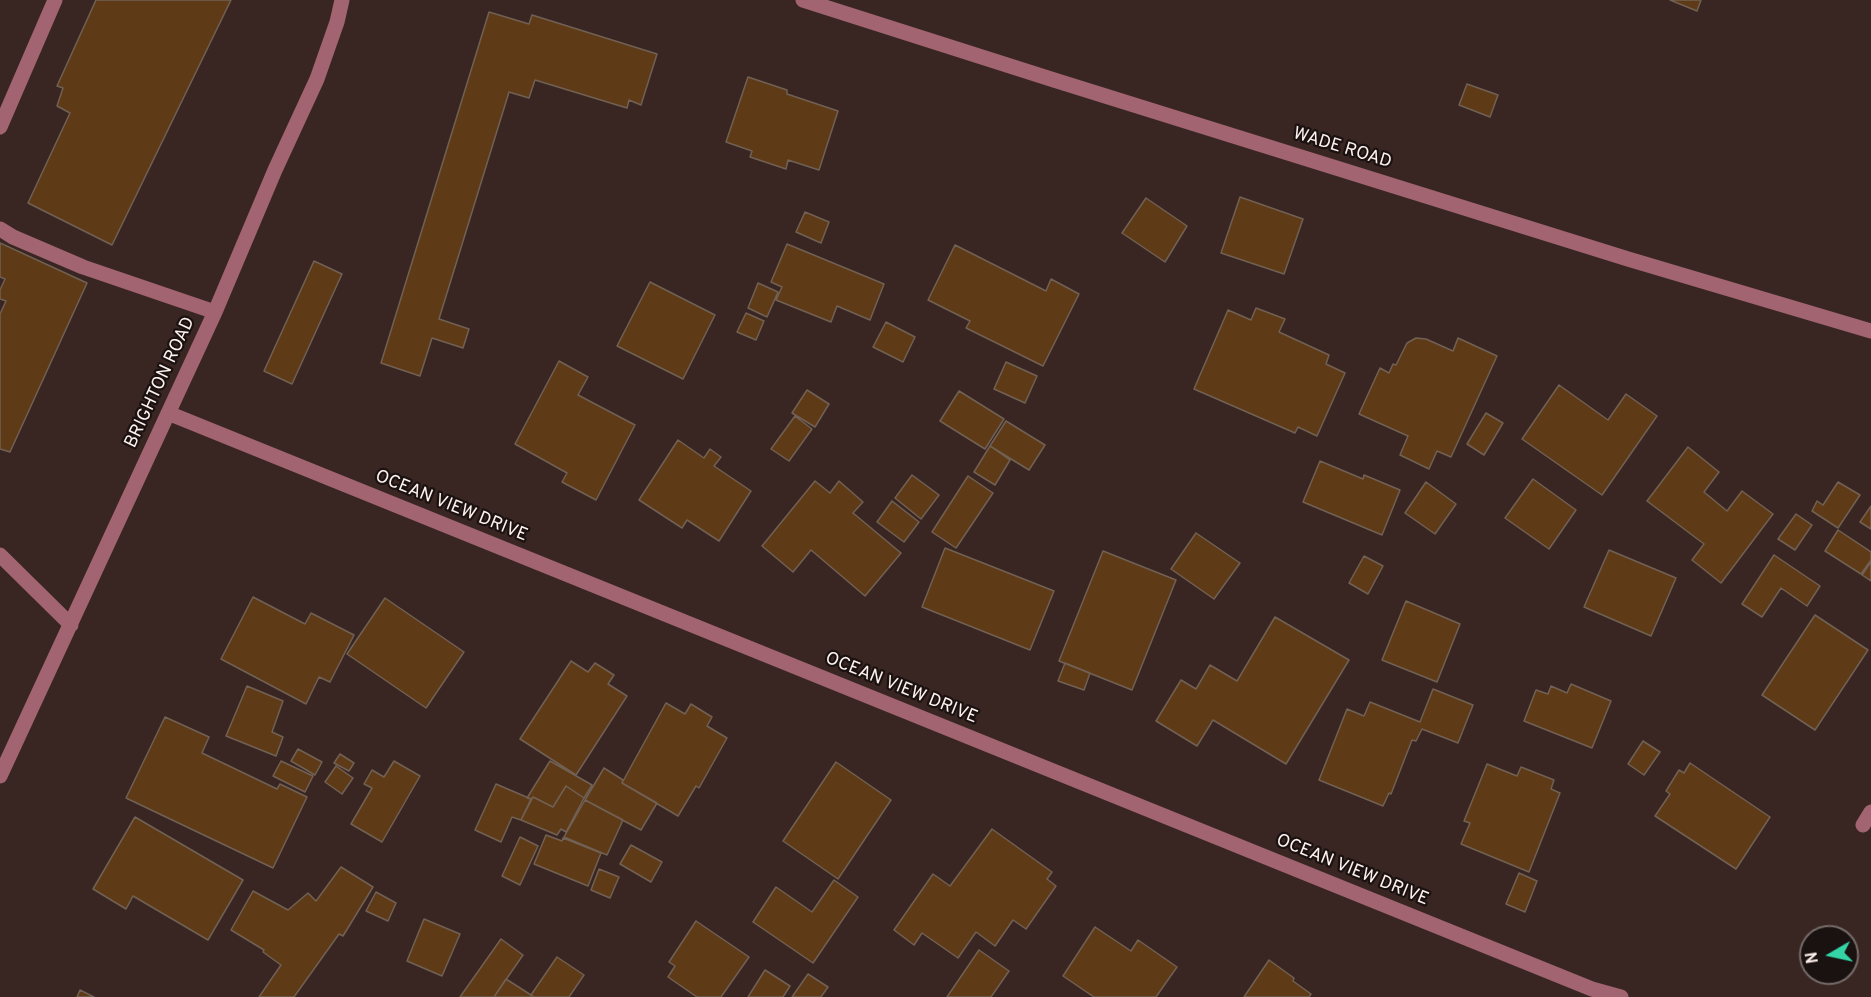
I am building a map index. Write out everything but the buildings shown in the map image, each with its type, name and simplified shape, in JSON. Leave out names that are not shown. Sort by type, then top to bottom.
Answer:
[{"type":"street","points":[[0,127],[55,0]]},
{"type":"street","name":"BRIGHTON ROAD","points":[[0,776],[215,312],[275,170],[317,79],[337,22],[342,0]]},
{"type":"street","name":"WADE ROAD","points":[[803,0],[1617,255],[1871,331]]},
{"type":"street","points":[[0,229],[13,237],[83,267],[215,312]]},
{"type":"street","name":"OCEAN VIEW DRIVE","points":[[168,413],[1581,984],[1621,997]]},
{"type":"street","points":[[0,555],[71,625]]}]
